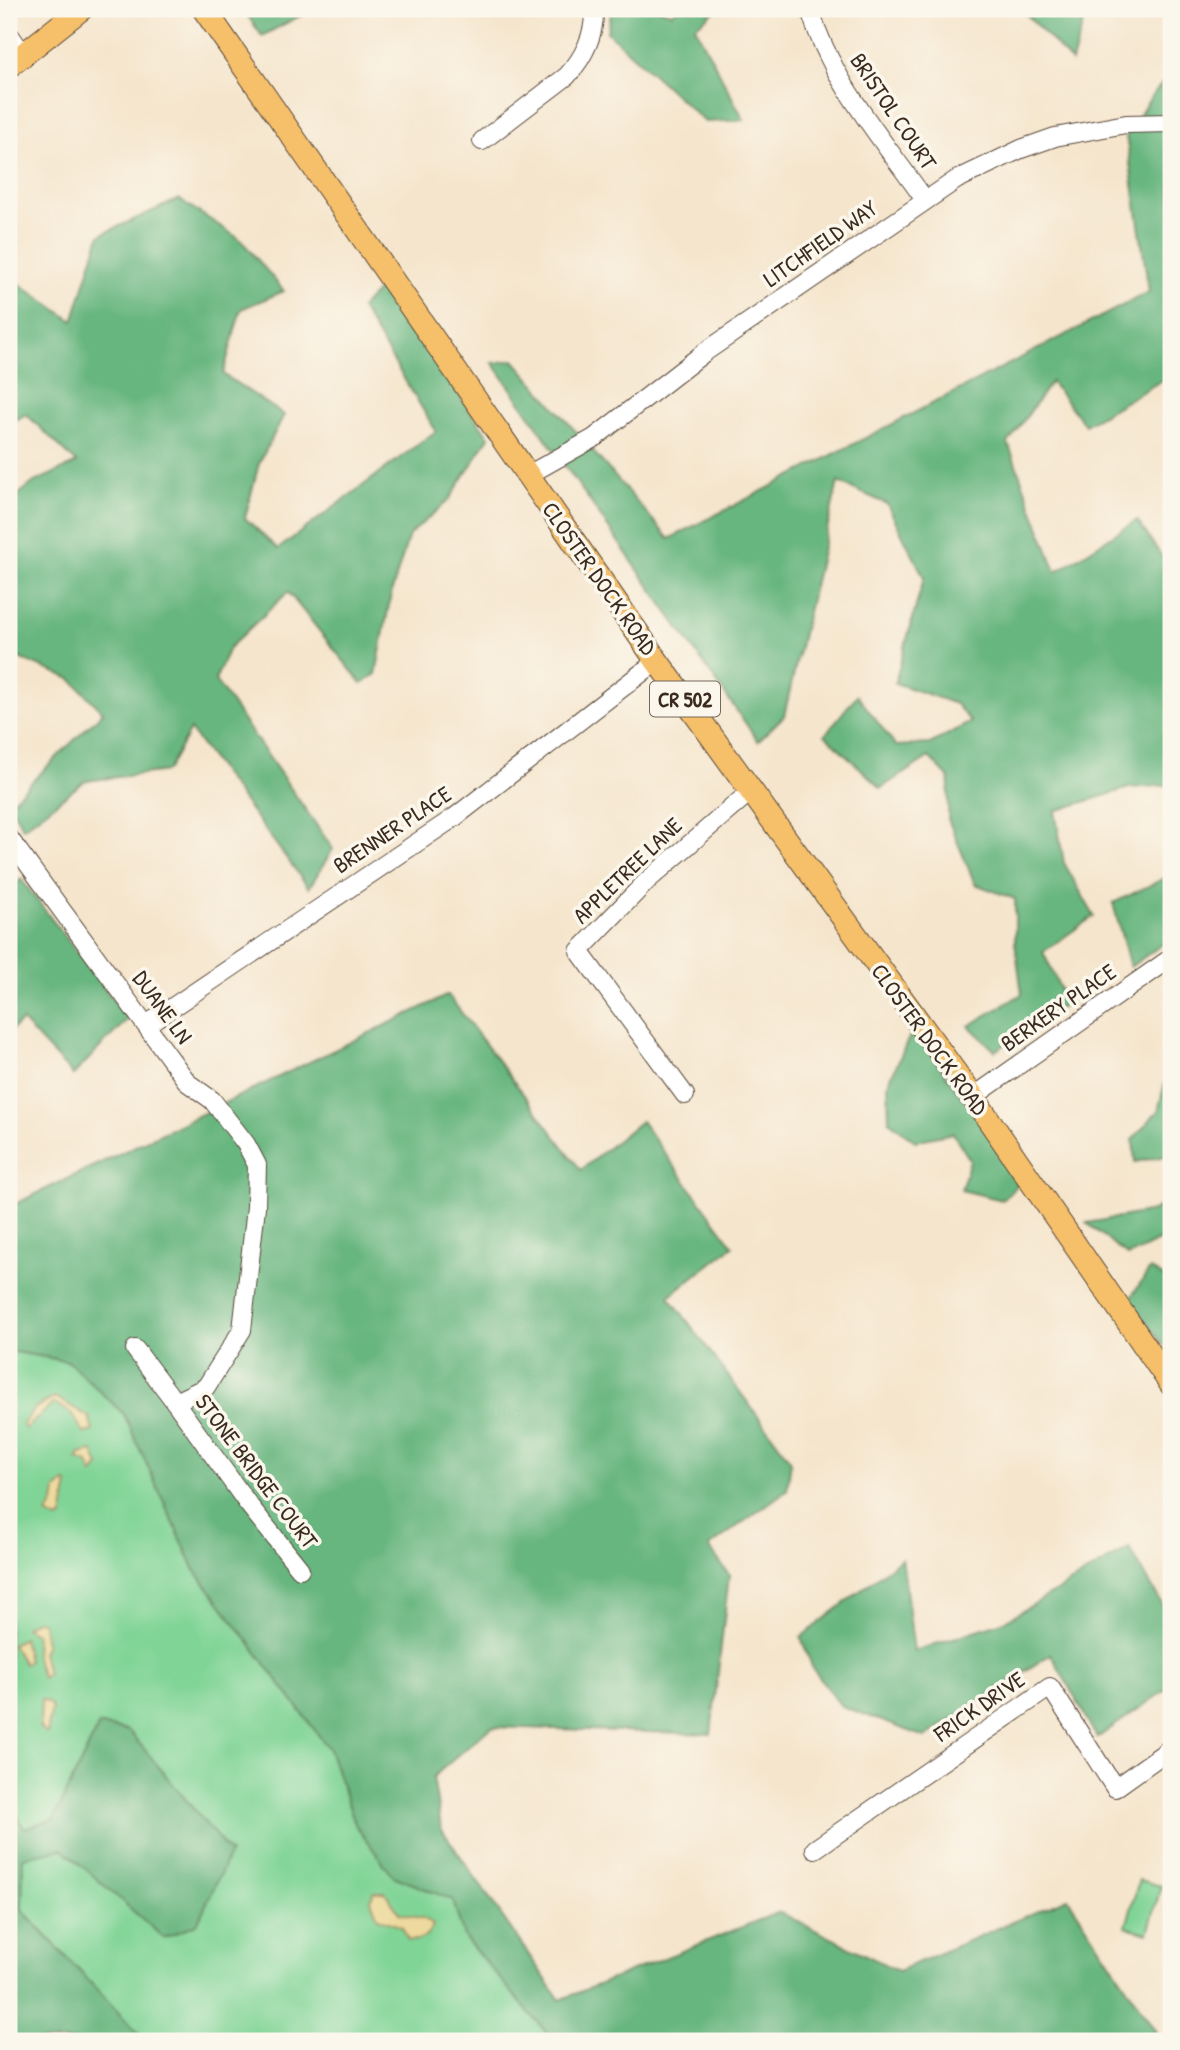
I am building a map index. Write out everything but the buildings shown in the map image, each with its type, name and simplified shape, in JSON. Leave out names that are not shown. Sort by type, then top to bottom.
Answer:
[{"type":"main road","points":[[16,61],[81,9]]},
{"type":"main road","name":"CLOSTER DOCK ROAD","points":[[204,9],[657,660],[973,1097],[1171,1384]]},
{"type":"street","points":[[482,141],[573,70],[587,48],[594,9]]},
{"type":"street","name":"BRISTOL COURT","points":[[810,9],[827,55],[841,80],[925,200]]},
{"type":"street","points":[[9,34],[16,61]]},
{"type":"street","name":"LITCHFIELD WAY","points":[[528,475],[594,438],[705,352],[925,200],[988,163],[1055,137],[1126,124],[1171,122]]},
{"type":"street","name":"BRENNER PLACE","points":[[146,1025],[455,817],[657,660]]},
{"type":"street","name":"APPLETREE LANE","points":[[685,1095],[579,951],[647,881],[751,791]]},
{"type":"street","name":"DUANE LN","points":[[9,838],[188,1083],[212,1100],[246,1144],[257,1166],[256,1207]]},
{"type":"street","name":"BERKERY PLACE","points":[[973,1097],[1171,958]]},
{"type":"street","name":"STONE BRIDGE COURT","points":[[175,1402],[206,1387],[242,1330],[256,1207]]},
{"type":"street","name":"STONE BRIDGE COURT","points":[[135,1349],[248,1504],[300,1569]]},
{"type":"street","name":"FRICK DRIVE","points":[[815,1849],[1050,1687],[1115,1788],[1171,1748]]},
{"type":"green space","points":[[243,9],[313,9],[262,36]]},
{"type":"green space","points":[[612,9],[659,9],[672,13],[676,9],[717,9],[695,27],[744,120],[705,122],[607,32]]},
{"type":"green space","points":[[1026,9],[1087,9],[1072,62],[1026,14]]},
{"type":"green space","points":[[1171,74],[1171,375],[1085,425],[1051,382],[1008,443],[1056,572],[1137,520],[1171,570],[1171,785],[1129,788],[1055,811],[1064,863],[1094,916],[1043,952],[1067,1003],[995,1051],[969,1026],[1022,994],[1015,942],[1015,899],[975,884],[948,819],[949,778],[929,757],[881,788],[825,735],[857,695],[896,746],[930,744],[971,722],[956,704],[895,683],[924,577],[887,504],[838,482],[784,716],[758,741],[493,363],[514,360],[669,539],[1149,292],[1126,136],[1153,94]]},
{"type":"green space","points":[[179,199],[241,240],[284,291],[241,309],[223,374],[284,415],[259,463],[245,518],[278,549],[436,431],[361,308],[382,285],[489,437],[449,500],[409,535],[391,594],[376,674],[362,684],[288,592],[229,648],[215,680],[333,849],[309,888],[190,730],[167,771],[85,781],[23,828],[9,804],[103,712],[71,679],[9,654],[9,502],[34,482],[77,463],[26,414],[9,424],[9,285],[15,281],[73,321],[100,235]]},
{"type":"green space","points":[[1171,875],[1171,938],[1130,967],[1113,903]]},
{"type":"green space","points":[[21,879],[128,1019],[73,1075],[22,1021],[9,1032],[9,891]]},
{"type":"green space","points":[[448,995],[581,1170],[641,1121],[733,1246],[669,1296],[791,1461],[787,1490],[709,1547],[729,1575],[711,1734],[491,1727],[433,1777],[441,1828],[560,2000],[779,1912],[898,1971],[1068,1898],[1156,2032],[1153,2041],[554,2041],[464,1937],[453,1900],[393,1876],[356,1826],[329,1749],[195,1570],[124,1414],[68,1361],[9,1351],[9,1207]]},
{"type":"green space","points":[[913,1029],[1022,1181],[1002,1200],[961,1190],[970,1160],[953,1133],[915,1141],[889,1121],[888,1084]]},
{"type":"green space","points":[[1168,1070],[1171,1072],[1171,1155],[1135,1162],[1133,1139],[1158,1111]]},
{"type":"green space","points":[[1171,1198],[1171,1235],[1128,1256],[1087,1223],[1153,1211]]},
{"type":"green space","points":[[1150,1269],[1171,1282],[1171,1354],[1129,1300]]},
{"type":"green space","points":[[9,1351],[68,1361],[124,1414],[195,1570],[329,1749],[356,1826],[393,1876],[453,1900],[464,1937],[554,2041],[145,2041],[22,1910],[23,1857],[63,1848],[164,1938],[230,1853],[128,1731],[99,1725],[54,1819],[24,1828],[9,1802]]},
{"type":"green space","points":[[1129,1548],[1171,1619],[1171,1686],[1097,1738],[1051,1654],[925,1737],[841,1706],[813,1669],[801,1637],[902,1558],[914,1651],[1005,1621]]},
{"type":"green space","points":[[99,1725],[129,1731],[230,1853],[197,1924],[164,1938],[63,1849],[23,1857],[22,1910],[145,2041],[9,2041],[9,1802],[24,1828],[54,1819]]},
{"type":"green space","points":[[1139,1880],[1161,1886],[1148,1933],[1126,1927]]},
{"type":"sand","points":[[55,1397],[89,1417],[93,1431],[84,1433],[71,1413],[54,1403],[25,1429],[23,1424],[35,1408]]},
{"type":"sand","points":[[93,1451],[99,1466],[92,1474],[88,1463],[77,1459],[80,1454]]},
{"type":"sand","points":[[65,1482],[68,1483],[62,1518],[57,1520],[47,1514],[54,1503],[56,1490]]},
{"type":"sand","points":[[37,1620],[43,1623],[46,1645],[42,1652],[47,1674],[42,1678],[35,1654],[36,1635],[25,1627]]},
{"type":"sand","points":[[23,1638],[28,1661],[24,1664],[12,1644]]},
{"type":"sand","points":[[41,1700],[49,1703],[52,1708],[47,1733],[40,1728]]},
{"type":"sand","points":[[373,1892],[385,1892],[399,1913],[425,1919],[433,1925],[429,1932],[420,1939],[408,1940],[402,1927],[378,1918],[371,1901]]}]
